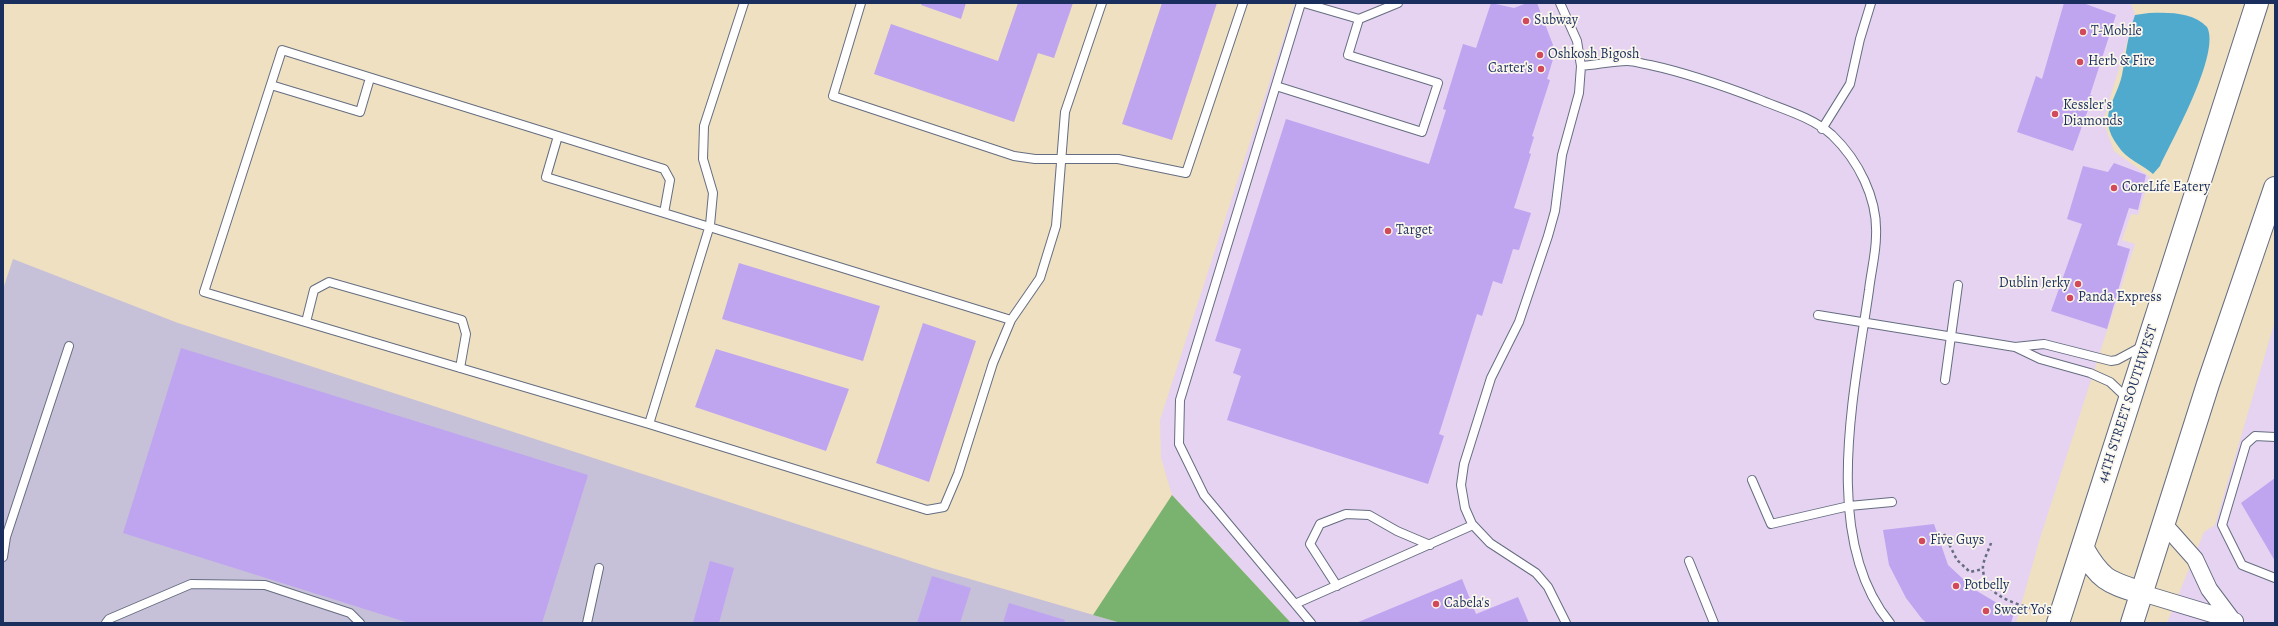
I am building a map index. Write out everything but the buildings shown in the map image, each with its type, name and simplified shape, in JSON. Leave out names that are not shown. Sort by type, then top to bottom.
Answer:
[{"type":"main road","name":"44TH STREET SOUTHWEST","points":[[2058,623],[2257,3]]},
{"type":"main road","points":[[2132,623],[2163,523],[2269,223],[2275,188]]},
{"type":"main road","points":[[2083,549],[2100,575],[2111,583],[2142,593]]},
{"type":"street","points":[[2163,523],[2195,560],[2209,589],[2236,622]]},
{"type":"street","points":[[2142,593],[2236,622]]},
{"type":"lane","points":[[649,424],[710,225],[713,193],[703,159],[704,126],[744,3]]},
{"type":"lane","points":[[861,3],[833,96],[1014,156],[1035,159],[1118,159],[1186,173],[1243,3]]},
{"type":"lane","points":[[664,213],[670,180],[664,169],[282,50],[204,292],[649,424],[927,510],[944,508],[958,474],[993,363],[1011,320],[1040,278],[1056,226],[1065,112],[1102,3]]},
{"type":"lane","points":[[1301,3],[1180,400],[1179,444],[1204,495],[1311,623]]},
{"type":"lane","points":[[1304,3],[1359,19],[1398,3]]},
{"type":"lane","points":[[1560,3],[1577,41],[1581,66],[1580,93],[1562,155],[1555,211],[1548,236],[1519,322],[1491,378],[1464,464],[1461,485],[1465,508],[1473,525],[1490,543],[1536,573],[1548,587],[1566,623]]},
{"type":"lane","points":[[1822,129],[1850,84],[1860,39],[1871,3]]},
{"type":"lane","points":[[1276,86],[1422,132],[1438,83],[1348,55],[1359,19]]},
{"type":"lane","points":[[1581,66],[1629,60],[1667,69],[1748,95],[1801,116],[1831,134],[1856,163],[1872,199],[1877,235],[1864,322],[1849,449],[1848,506],[1858,560],[1868,586],[1890,623]]},
{"type":"lane","points":[[271,85],[360,112],[370,78]]},
{"type":"lane","points":[[558,136],[546,177],[664,213],[710,225],[1011,320]]},
{"type":"lane","points":[[306,322],[314,290],[329,282],[462,320],[466,334],[460,368]]},
{"type":"lane","points":[[1945,380],[1958,285]]},
{"type":"lane","points":[[1818,315],[2015,347],[2044,344],[2111,361],[2117,360],[2147,344]]},
{"type":"lane","points":[[3,557],[6,537],[68,346]]},
{"type":"lane","points":[[2015,347],[2040,359],[2090,373],[2110,382],[2129,401]]},
{"type":"lane","points":[[2275,438],[2255,436],[2246,444],[2222,525],[2242,565],[2275,578]]},
{"type":"lane","points":[[1752,480],[1771,524],[1848,506],[1892,502]]},
{"type":"lane","points":[[1336,586],[1310,544],[1320,524],[1346,514],[1369,515],[1397,531],[1430,545]]},
{"type":"lane","points":[[1295,604],[1473,525]]},
{"type":"lane","points":[[1689,561],[1714,623]]},
{"type":"lane","points":[[587,623],[599,568]]},
{"type":"lane","points":[[106,623],[109,619],[191,584],[265,585],[350,612],[360,623]]},
{"type":"path","points":[[1944,534],[1957,560],[1970,572],[1983,569]]},
{"type":"path","points":[[1991,543],[1983,569],[1987,584],[1998,596],[2030,608]]},
{"type":"shaded area","points":[[1295,3],[2131,3],[2135,15],[2103,121],[2114,151],[2150,177],[2138,215],[2131,214],[2122,240],[2135,244],[2040,538],[2016,623],[1291,623],[1172,495],[1161,458],[1160,420]]},
{"type":"shaded area","points":[[13,259],[178,323],[932,568],[1121,623],[3,623],[3,289]]},
{"type":"shaded area","points":[[2275,321],[2275,623],[2167,623],[2204,532],[2215,525]]},
{"type":"green space","points":[[1172,495],[1291,623],[1121,623],[1093,615]]},
{"type":"water","points":[[2149,13],[2172,13],[2195,18],[2207,27],[2210,39],[2202,75],[2194,96],[2160,166],[2153,174],[2121,151],[2108,126],[2108,117],[2122,75],[2128,40],[2135,15]]},
{"type":"place","name":"Subway","points":[[1526,21]]},
{"type":"place","name":"T-Mobile","points":[[2083,32]]},
{"type":"place","name":"Oshkosh Bigosh","points":[[1540,55]]},
{"type":"place","name":"Herb & Fire","points":[[2080,62]]},
{"type":"place","name":"Carter's","points":[[1541,69]]},
{"type":"place","name":"Kessler's Diamonds","points":[[2055,114]]},
{"type":"place","name":"CoreLife Eatery","points":[[2114,188]]},
{"type":"place","name":"Target","points":[[1388,231]]},
{"type":"place","name":"Dublin Jerky","points":[[2078,284]]},
{"type":"place","name":"Panda Express","points":[[2070,298]]},
{"type":"place","name":"Five Guys","points":[[1922,541]]},
{"type":"place","name":"Potbelly","points":[[1956,586]]},
{"type":"place","name":"Cabela's","points":[[1436,604]]},
{"type":"place","name":"Sweet Yo's","points":[[1986,611]]}]
